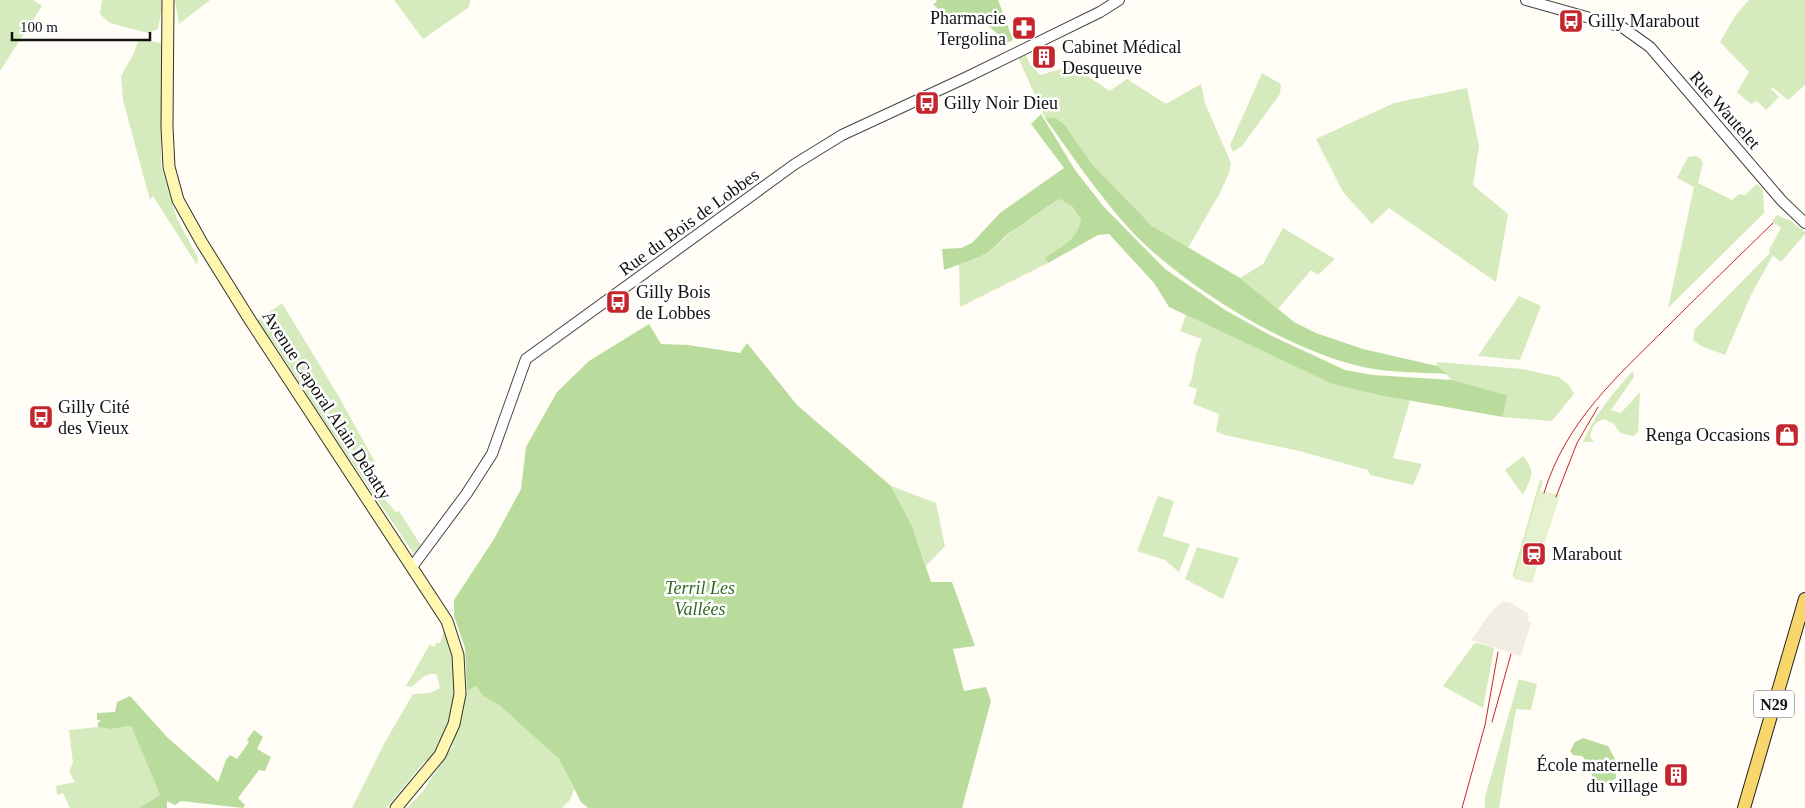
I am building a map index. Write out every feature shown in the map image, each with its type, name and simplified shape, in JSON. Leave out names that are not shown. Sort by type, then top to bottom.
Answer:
[{"type":"main road","name":"Avenue Caporal Alain Debatty","points":[[168,0],[167,128],[169,167],[178,200],[202,243],[250,320],[447,622],[458,655],[460,694],[454,724],[440,755],[396,808]]},
{"type":"main road","name":"N29","points":[[1744,808],[1805,599]]},
{"type":"street","name":"Rue du Bois de Lobbes","points":[[412,567],[467,493],[492,454],[526,359],[795,164],[842,135],[1074,25],[1119,0]]},
{"type":"street","name":"Rue Wautelet","points":[[1526,0],[1622,28],[1643,42],[1654,52],[1782,201],[1804,223]]},
{"type":"green space","points":[[0,0],[33,0],[42,6],[0,71]]},
{"type":"green space","points":[[102,0],[161,0],[162,6],[158,29],[148,33],[110,23],[100,14]]},
{"type":"green space","points":[[175,0],[210,0],[179,24]]},
{"type":"green space","points":[[394,0],[470,0],[469,7],[423,39]]},
{"type":"green space","points":[[936,0],[998,0],[1013,40],[1004,44],[998,34],[973,14],[955,26],[933,4],[937,2]]},
{"type":"green space","points":[[1749,0],[1805,0],[1805,85],[1788,100],[1772,87],[1771,89],[1779,97],[1766,110],[1757,101],[1751,104],[1737,92],[1749,72],[1720,42],[1735,16]]},
{"type":"green space","points":[[139,39],[161,43],[161,166],[177,219],[198,258],[197,265],[153,196],[150,200],[123,100],[121,76],[133,55]]},
{"type":"green space","points":[[1025,54],[1030,64],[1040,75],[1072,66],[1110,91],[1127,79],[1166,104],[1201,84],[1205,103],[1231,163],[1229,173],[1220,193],[1188,248],[1152,226],[1092,164],[1065,125],[1056,118],[1045,118],[1018,57]]},
{"type":"green space","points":[[1262,73],[1281,84],[1280,94],[1242,146],[1233,152],[1230,145]]},
{"type":"green space","points":[[1467,88],[1479,146],[1473,185],[1508,214],[1496,282],[1389,208],[1372,224],[1343,192],[1316,139],[1394,103]]},
{"type":"green space","points":[[1041,114],[1075,170],[1104,207],[1165,269],[1225,310],[1270,335],[1345,370],[1373,375],[1452,380],[1507,395],[1503,417],[1384,396],[1333,384],[1169,307],[1154,283],[1109,234],[1098,235],[1048,263],[1045,258],[1072,238],[1081,220],[1072,206],[1059,199],[1008,234],[986,253],[944,270],[942,249],[961,248],[972,243],[1000,213],[1064,168],[1031,124]]},
{"type":"green space","points":[[1045,118],[1056,118],[1065,125],[1092,164],[1152,226],[1240,278],[1294,322],[1316,333],[1363,349],[1437,366],[1447,374],[1378,370],[1337,360],[1271,331],[1204,292],[1147,247],[1125,224],[1104,199]]},
{"type":"green space","points":[[1695,156],[1700,158],[1703,163],[1698,183],[1732,200],[1739,194],[1745,195],[1757,184],[1763,190],[1764,213],[1668,308],[1694,187],[1677,178],[1688,157]]},
{"type":"green space","points":[[1059,199],[1072,206],[1081,220],[1072,238],[1046,258],[1048,263],[960,307],[959,265],[992,250],[1009,234]]},
{"type":"green space","points":[[1777,215],[1791,221],[1805,234],[1781,262],[1772,255],[1751,295],[1725,355],[1701,346],[1693,340],[1695,329],[1770,253],[1769,250],[1781,228],[1772,221]]},
{"type":"green space","points":[[1283,228],[1335,259],[1318,275],[1311,270],[1278,309],[1240,278],[1263,264]]},
{"type":"green space","points":[[1519,296],[1541,306],[1520,360],[1478,356]]},
{"type":"green space","points":[[282,303],[339,397],[375,462],[363,469],[371,484],[396,512],[399,511],[422,547],[414,554],[275,345],[269,340],[257,321]]},
{"type":"green space","points":[[1186,315],[1335,384],[1410,401],[1393,458],[1422,464],[1413,485],[1370,475],[1368,470],[1299,451],[1225,435],[1216,431],[1219,414],[1193,404],[1197,389],[1188,386],[1192,378],[1196,354],[1202,339],[1180,331]]},
{"type":"green space","name":"Terril Les Vallées","points":[[649,324],[661,344],[688,345],[740,353],[747,343],[797,405],[891,486],[912,526],[931,582],[952,582],[975,646],[953,649],[964,691],[986,687],[991,701],[962,808],[588,808],[581,802],[559,759],[499,705],[483,696],[476,686],[467,691],[465,648],[454,616],[454,600],[494,539],[521,489],[526,447],[557,392],[589,361]]},
{"type":"green space","points":[[1437,362],[1522,369],[1559,377],[1569,385],[1574,394],[1552,421],[1503,417],[1507,395],[1452,380],[1437,366]]},
{"type":"green space","points":[[1633,371],[1634,377],[1611,410],[1621,413],[1640,392],[1638,432],[1634,436],[1620,433],[1614,424],[1604,419],[1596,423],[1593,428],[1590,437],[1594,442],[1583,442],[1605,404]]},
{"type":"green space","points":[[1523,456],[1530,467],[1531,475],[1523,495],[1505,470]]},
{"type":"green space","points":[[1540,480],[1543,481],[1514,579],[1513,574]]},
{"type":"green space","points":[[891,486],[936,503],[945,546],[926,566],[912,526]]},
{"type":"green space","points":[[1539,490],[1560,495],[1532,583],[1514,579]]},
{"type":"green space","points":[[1158,496],[1174,501],[1163,536],[1190,544],[1179,572],[1165,560],[1137,551]]},
{"type":"green space","points":[[1197,547],[1239,558],[1223,599],[1185,579]]},
{"type":"green space","points":[[445,628],[456,675],[452,717],[429,761],[425,761],[386,808],[352,808],[385,742],[413,694],[430,693],[440,688],[437,675],[433,674],[426,675],[411,687],[406,686],[430,644],[434,647],[436,643],[440,643]]},
{"type":"green space","points":[[1477,643],[1494,649],[1483,708],[1443,686],[1474,644]]},
{"type":"green space","points":[[1519,679],[1537,684],[1531,710],[1516,709],[1499,808],[1485,808],[1485,797]]},
{"type":"green space","points":[[476,686],[483,696],[499,705],[559,759],[574,789],[570,800],[562,808],[407,808],[423,791],[452,747],[467,691]]},
{"type":"green space","points":[[130,696],[167,737],[218,782],[226,760],[230,755],[237,759],[249,742],[247,740],[254,730],[263,737],[257,749],[271,757],[265,771],[259,770],[238,798],[245,805],[243,808],[181,801],[175,805],[167,801],[167,808],[139,808],[160,795],[131,726],[110,729],[98,727],[100,720],[97,720],[97,713],[115,712],[117,702]]},
{"type":"green space","points":[[131,726],[160,795],[139,808],[70,808],[63,793],[57,795],[56,786],[75,782],[69,771],[73,763],[69,730],[98,727],[110,729]]},
{"type":"green space","points":[[1583,738],[1608,746],[1615,759],[1616,778],[1609,783],[1597,784],[1582,756],[1573,755],[1570,751],[1575,742]]},
{"type":"shaded area","points":[[1502,602],[1509,602],[1529,614],[1528,620],[1531,623],[1521,656],[1471,640],[1491,612]]},
{"type":"tram line","points":[[1544,493],[1565,444],[1579,422],[1611,383],[1773,223]]},
{"type":"tram line","points":[[1556,497],[1577,443],[1598,407]]},
{"type":"tram line","points":[[1462,808],[1485,725],[1498,652]]},
{"type":"tram line","points":[[1492,722],[1511,654]]},
{"type":"place","name":"Gilly Marabout","points":[[1571,21]]},
{"type":"place","name":"Pharmacie Tergolina","points":[[1024,28]]},
{"type":"place","name":"Cabinet Médical Desqueuve","points":[[1044,57]]},
{"type":"place","name":"Gilly Noir Dieu","points":[[927,103]]},
{"type":"place","name":"Gilly Bois de Lobbes","points":[[618,302]]},
{"type":"place","name":"Gilly Cité des Vieux","points":[[41,417]]},
{"type":"place","name":"Renga Occasions","points":[[1787,435]]},
{"type":"place","name":"Marabout","points":[[1534,554]]},
{"type":"place","name":"École maternelle du village","points":[[1676,775]]}]
